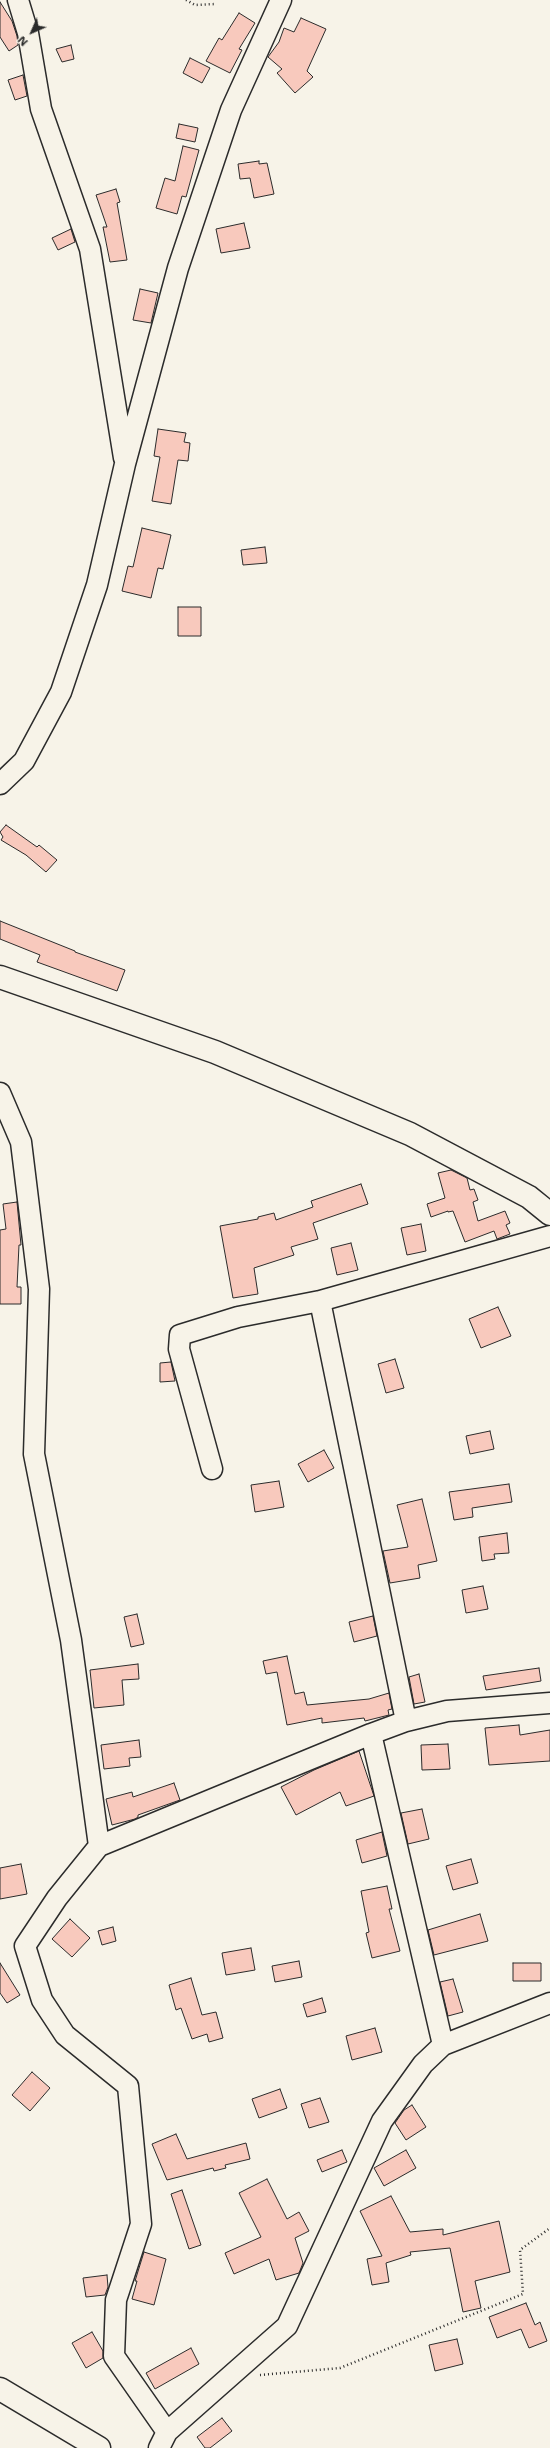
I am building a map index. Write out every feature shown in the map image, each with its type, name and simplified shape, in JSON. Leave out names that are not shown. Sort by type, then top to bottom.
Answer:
[{"type":"street","points":[[18,0],[28,33],[41,109],[90,249],[125,464]]},
{"type":"street","points":[[0,784],[24,761],[61,692],[97,585],[125,464],[183,253],[231,110],[281,0]]},
{"type":"street","points":[[0,977],[215,1052],[403,1131],[529,1197],[550,1214]]},
{"type":"street","points":[[0,1093],[22,1142],[39,1289],[34,1454],[72,1640],[99,1846]]},
{"type":"street","points":[[212,1470],[179,1349],[180,1335],[238,1317],[320,1301],[550,1236]]},
{"type":"street","points":[[320,1301],[406,1721]]},
{"type":"street","points":[[550,1703],[447,1711],[406,1721],[99,1846],[57,1898],[25,1946],[42,2000],[65,2035],[128,2086],[141,2224],[116,2300],[114,2356],[163,2440],[287,2326],[382,2120],[423,2064],[443,2045],[550,2003]]},
{"type":"street","points":[[371,1734],[443,2045]]},
{"type":"street","points":[[0,2390],[98,2448]]},
{"type":"path","points":[[186,0],[195,5],[216,4]]},
{"type":"path","points":[[258,2375],[340,2368],[523,2294],[520,2250],[550,2228]]},
{"type":"building","points":[[0,2],[12,21],[17,36],[18,45],[9,51],[0,37]]},
{"type":"building","points":[[239,13],[255,23],[239,49],[242,50],[230,73],[206,61],[219,38],[222,40]]},
{"type":"building","points":[[301,18],[326,29],[307,71],[313,77],[295,93],[277,73],[282,69],[268,57],[279,42],[284,28],[294,32]]},
{"type":"building","points":[[71,45],[74,59],[62,62],[56,49]]},
{"type":"building","points":[[190,58],[210,68],[202,83],[183,73]]},
{"type":"building","points":[[23,75],[27,96],[15,100],[8,80]]},
{"type":"building","points":[[179,124],[198,128],[195,142],[176,138]]},
{"type":"building","points":[[183,146],[199,150],[186,197],[182,196],[177,214],[156,208],[165,178],[175,181]]},
{"type":"building","points":[[259,161],[259,164],[267,163],[274,194],[254,198],[250,178],[240,179],[238,164]]},
{"type":"building","points":[[116,189],[120,202],[117,203],[127,260],[110,262],[103,227],[107,227],[96,195]]},
{"type":"building","points":[[244,223],[250,248],[221,253],[216,229]]},
{"type":"building","points":[[71,229],[75,242],[58,250],[52,238]]},
{"type":"building","points":[[140,289],[158,293],[151,323],[133,320]]},
{"type":"building","points":[[158,429],[186,433],[184,442],[190,443],[188,461],[178,460],[171,504],[152,501],[160,457],[154,456]]},
{"type":"building","points":[[142,528],[171,535],[163,569],[158,568],[151,598],[122,591],[128,566],[133,567]]},
{"type":"building","points":[[265,547],[267,563],[243,565],[241,550]]},
{"type":"building","points":[[178,607],[201,607],[201,636],[178,636]]},
{"type":"building","points":[[6,825],[37,847],[39,845],[57,860],[46,872],[26,855],[1,840],[3,837],[0,832]]},
{"type":"building","points":[[0,921],[75,952],[125,970],[117,991],[37,962],[40,955],[0,939]]},
{"type":"building","points":[[451,1170],[467,1178],[470,1190],[474,1189],[478,1200],[473,1202],[478,1221],[505,1211],[510,1223],[506,1225],[510,1234],[497,1239],[494,1231],[465,1242],[453,1211],[448,1211],[431,1217],[427,1204],[445,1198],[438,1173]]},
{"type":"building","points":[[361,1184],[368,1204],[313,1223],[318,1239],[291,1247],[294,1255],[254,1268],[258,1294],[233,1298],[220,1226],[258,1219],[258,1217],[274,1213],[276,1220],[313,1207],[311,1201]]},
{"type":"building","points":[[17,1202],[21,1245],[19,1245],[17,1287],[21,1287],[21,1304],[0,1304],[0,1230],[6,1229],[3,1204]]},
{"type":"building","points":[[421,1224],[426,1251],[407,1255],[401,1228]]},
{"type":"building","points":[[351,1243],[358,1270],[337,1275],[331,1248]]},
{"type":"building","points":[[498,1307],[511,1336],[481,1348],[469,1319]]},
{"type":"building","points":[[395,1359],[404,1388],[386,1393],[378,1364]]},
{"type":"building","points":[[171,1362],[175,1381],[160,1382],[160,1363]]},
{"type":"building","points":[[490,1431],[494,1449],[470,1454],[466,1436]]},
{"type":"building","points":[[324,1450],[334,1468],[308,1482],[298,1464]]},
{"type":"building","points":[[279,1481],[284,1507],[255,1512],[251,1485]]},
{"type":"building","points":[[509,1484],[512,1502],[472,1508],[473,1517],[454,1520],[449,1492]]},
{"type":"building","points":[[422,1499],[437,1561],[418,1565],[420,1578],[390,1583],[383,1551],[408,1547],[397,1505]]},
{"type":"building","points":[[507,1533],[509,1553],[494,1554],[495,1559],[482,1561],[479,1537]]},
{"type":"building","points":[[483,1586],[488,1609],[466,1613],[462,1590]]},
{"type":"building","points":[[137,1614],[144,1644],[131,1647],[124,1617]]},
{"type":"building","points":[[373,1616],[377,1636],[354,1642],[349,1622]]},
{"type":"building","points":[[287,1656],[295,1694],[304,1692],[307,1705],[369,1699],[389,1693],[392,1709],[388,1710],[389,1715],[365,1721],[364,1718],[322,1723],[322,1718],[287,1725],[277,1672],[266,1674],[263,1661]]},
{"type":"building","points":[[138,1664],[139,1679],[122,1680],[124,1705],[94,1708],[90,1670]]},
{"type":"building","points":[[539,1668],[541,1681],[486,1690],[483,1676]]},
{"type":"building","points":[[419,1674],[425,1702],[414,1704],[409,1677]]},
{"type":"building","points":[[519,1725],[520,1735],[550,1730],[550,1761],[489,1765],[485,1728]]},
{"type":"building","points":[[139,1740],[141,1757],[129,1758],[130,1766],[104,1769],[101,1745]]},
{"type":"building","points":[[448,1744],[450,1769],[422,1770],[421,1745]]},
{"type":"building","points":[[359,1751],[374,1796],[346,1806],[340,1792],[296,1815],[281,1787],[314,1770]]},
{"type":"building","points":[[174,1783],[180,1800],[138,1815],[135,1819],[112,1825],[106,1799],[132,1792],[133,1797]]},
{"type":"building","points":[[422,1809],[429,1839],[408,1844],[401,1813]]},
{"type":"building","points":[[382,1832],[387,1856],[362,1863],[356,1840]]},
{"type":"building","points":[[471,1859],[478,1883],[453,1890],[446,1866]]},
{"type":"building","points":[[21,1864],[27,1894],[0,1899],[0,1868]]},
{"type":"building","points":[[387,1886],[392,1909],[389,1909],[400,1951],[372,1958],[366,1933],[369,1932],[361,1891]]},
{"type":"building","points":[[480,1914],[488,1941],[434,1955],[428,1930]]},
{"type":"building","points":[[70,1919],[90,1938],[72,1957],[52,1939]]},
{"type":"building","points":[[113,1927],[116,1941],[102,1945],[98,1931]]},
{"type":"building","points":[[251,1948],[255,1970],[226,1975],[222,1953]]},
{"type":"building","points":[[299,1961],[302,1977],[275,1982],[272,1966]]},
{"type":"building","points":[[0,1963],[20,1995],[7,2003],[0,1993]]},
{"type":"building","points":[[513,1963],[541,1963],[541,1981],[513,1981]]},
{"type":"building","points":[[191,1978],[202,2015],[216,2012],[223,2038],[209,2042],[207,2034],[192,2039],[181,2008],[176,2010],[169,1985]]},
{"type":"building","points":[[453,1979],[463,2012],[448,2016],[440,1982]]},
{"type":"building","points":[[322,1998],[326,2012],[307,2017],[303,2004]]},
{"type":"building","points":[[375,2028],[382,2052],[352,2060],[346,2036]]},
{"type":"building","points":[[32,2072],[50,2088],[30,2111],[12,2095]]},
{"type":"building","points":[[280,2089],[287,2108],[259,2118],[252,2099]]},
{"type":"building","points":[[320,2098],[329,2122],[309,2128],[301,2104]]},
{"type":"building","points":[[412,2105],[426,2127],[406,2140],[395,2123],[404,2110]]},
{"type":"building","points":[[176,2134],[187,2159],[246,2143],[250,2159],[225,2165],[226,2168],[214,2171],[213,2168],[167,2180],[152,2144]]},
{"type":"building","points":[[342,2150],[347,2162],[322,2172],[317,2160]]},
{"type":"building","points":[[406,2150],[416,2168],[384,2186],[374,2168]]},
{"type":"building","points":[[267,2179],[287,2219],[299,2212],[309,2231],[295,2238],[303,2263],[299,2273],[276,2280],[269,2259],[234,2274],[225,2253],[261,2237],[239,2193]]},
{"type":"building","points":[[182,2190],[201,2245],[189,2249],[171,2194]]},
{"type":"building","points":[[391,2196],[410,2232],[443,2229],[443,2235],[499,2221],[510,2272],[475,2281],[481,2308],[463,2312],[450,2248],[410,2252],[411,2255],[386,2263],[389,2282],[372,2285],[367,2259],[382,2256],[360,2211]]},
{"type":"building","points":[[144,2252],[166,2259],[154,2305],[132,2299],[137,2281],[135,2281]]},
{"type":"building","points":[[107,2275],[108,2287],[105,2295],[86,2297],[83,2278]]},
{"type":"building","points":[[526,2303],[535,2325],[540,2322],[547,2341],[529,2348],[521,2329],[497,2338],[489,2317]]},
{"type":"building","points":[[92,2332],[103,2351],[103,2358],[86,2368],[72,2343]]},
{"type":"building","points":[[457,2339],[463,2364],[435,2371],[429,2345]]},
{"type":"building","points":[[191,2348],[199,2364],[155,2389],[146,2373]]},
{"type":"building","points":[[222,2418],[232,2431],[210,2448],[205,2448],[197,2437]]}]
